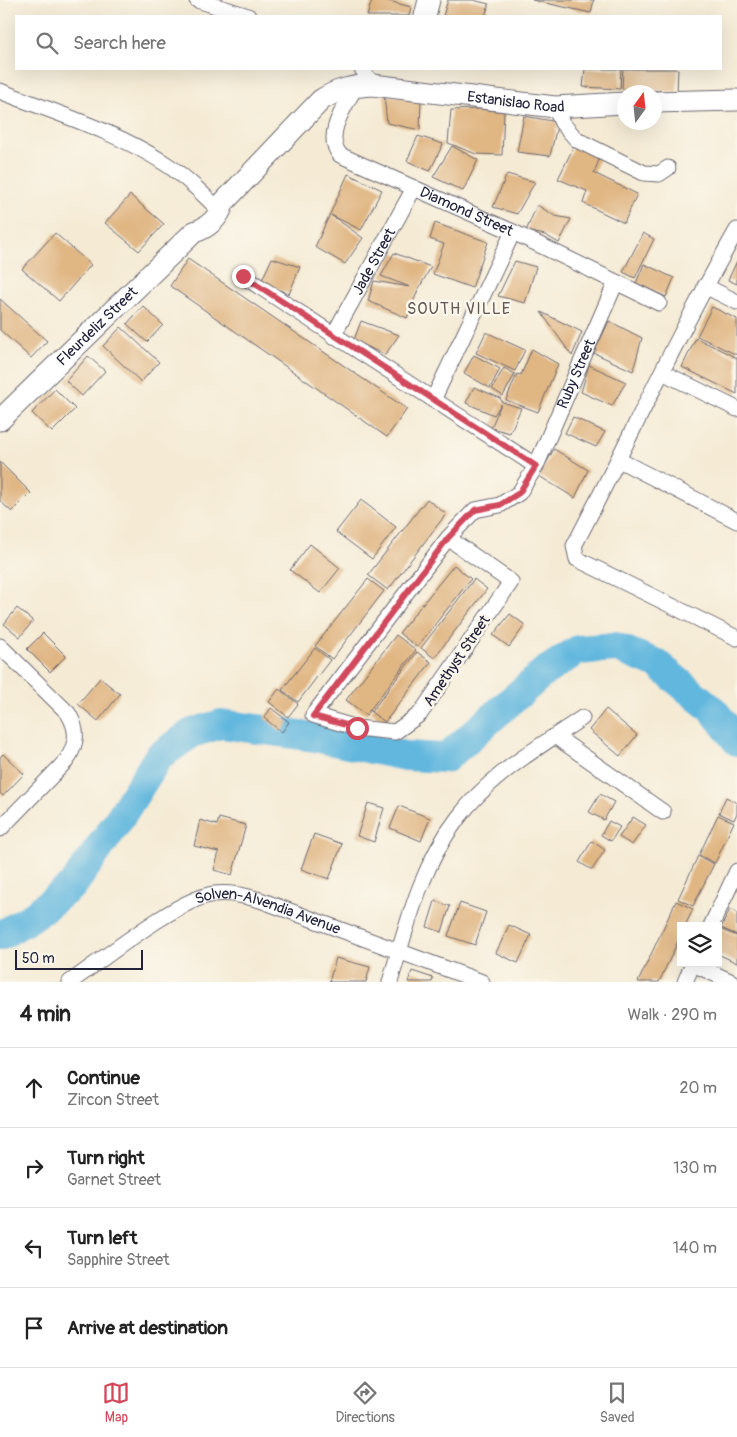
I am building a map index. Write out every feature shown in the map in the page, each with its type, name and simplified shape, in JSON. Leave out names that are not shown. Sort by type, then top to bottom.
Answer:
[{"type":"street","points":[[197,0],[245,15]]},
{"type":"street","points":[[425,15],[429,0]]},
{"type":"street","name":"Fleurdeliz Street","points":[[0,420],[194,232],[204,229],[219,206],[321,100],[364,80],[409,78]]},
{"type":"street","name":"Estanislao Road","points":[[409,78],[555,107],[617,103]]},
{"type":"street","name":"Diamond Street","points":[[364,80],[335,130],[335,149],[340,155],[513,232],[659,303]]},
{"type":"street","points":[[0,91],[138,148],[174,170],[219,206]]},
{"type":"street","points":[[662,102],[737,100]]},
{"type":"street","points":[[555,107],[562,123],[576,140],[644,173],[659,174],[668,168]]},
{"type":"street","name":"Jade Street","points":[[333,336],[414,188]]},
{"type":"street","points":[[737,230],[705,286],[574,546],[577,559],[737,638]]},
{"type":"street","points":[[433,400],[513,232]]},
{"type":"street","points":[[243,276],[536,466]]},
{"type":"street","name":"Ruby Street","points":[[395,732],[357,728],[313,716],[448,538],[475,510],[500,505],[519,493],[536,466],[616,282]]},
{"type":"street","points":[[705,286],[737,302]]},
{"type":"street","points":[[662,372],[737,409]]},
{"type":"street","points":[[619,460],[737,521]]},
{"type":"street","name":"Amethyst Street","points":[[395,732],[420,714],[511,582],[448,538]]},
{"type":"street","points":[[0,646],[68,714],[75,725],[76,738],[73,749],[66,760],[0,829]]},
{"type":"street","points":[[390,982],[412,906],[430,865],[458,818],[485,788],[524,757],[582,718]]},
{"type":"street","points":[[555,736],[663,812]]},
{"type":"street","points":[[714,922],[731,899],[737,871]]},
{"type":"street","name":"Solven-Alvendia Avenue","points":[[70,982],[176,909],[197,898],[215,894],[238,894],[260,900],[482,982]]},
{"type":"street","points":[[684,982],[692,967]]},
{"type":"street","points":[[700,967],[732,982]]},
{"type":"building","points":[[372,0],[385,0],[411,7],[409,15],[367,15]]},
{"type":"building","points":[[448,0],[473,0],[489,4],[485,15],[443,15]]},
{"type":"building","points":[[532,0],[594,0],[591,13]]},
{"type":"building","points":[[585,70],[621,70],[620,85],[617,85],[617,89],[583,87]]},
{"type":"building","points":[[623,70],[678,70],[677,92],[662,91],[662,85],[622,85]]},
{"type":"building","points":[[384,95],[421,99],[420,130],[387,123]]},
{"type":"building","points":[[479,109],[504,112],[502,155],[476,154],[448,143],[451,110]]},
{"type":"building","points":[[524,116],[558,122],[550,156],[517,152]]},
{"type":"building","points":[[418,136],[443,144],[430,171],[407,161]]},
{"type":"building","points":[[452,146],[478,160],[463,191],[433,177]]},
{"type":"building","points":[[574,146],[600,157],[594,173],[637,194],[624,223],[583,203],[587,191],[558,179]]},
{"type":"building","points":[[348,174],[382,190],[361,230],[331,215],[363,238],[345,264],[315,247]]},
{"type":"building","points":[[507,174],[535,182],[517,214],[493,207]]},
{"type":"building","points":[[130,195],[164,224],[139,251],[105,223]]},
{"type":"building","points":[[537,205],[555,216],[571,219],[559,243],[545,235],[526,231]]},
{"type":"building","points":[[435,223],[488,242],[472,288],[433,274],[444,244],[430,239]]},
{"type":"building","points":[[55,233],[91,265],[59,301],[22,269]]},
{"type":"building","points":[[643,233],[654,239],[635,278],[623,272]]},
{"type":"building","points":[[394,253],[431,267],[418,290],[407,318],[368,301],[374,281],[410,287],[381,276]]},
{"type":"building","points":[[272,258],[300,267],[289,294],[261,282]]},
{"type":"building","points":[[188,259],[407,409],[387,437],[170,286]]},
{"type":"building","points":[[515,261],[536,267],[525,303],[498,296]]},
{"type":"building","points":[[737,261],[737,284],[728,280]]},
{"type":"building","points":[[644,264],[674,278],[666,297],[636,283]]},
{"type":"building","points":[[0,299],[47,341],[31,358],[0,330]]},
{"type":"building","points":[[143,306],[163,325],[147,342],[127,324]]},
{"type":"building","points":[[712,307],[737,319],[737,355],[697,336]]},
{"type":"building","points":[[541,312],[582,332],[572,356]]},
{"type":"building","points":[[361,321],[399,335],[385,355],[354,340]]},
{"type":"building","points":[[609,321],[642,338],[633,371],[594,353]]},
{"type":"building","points":[[121,327],[159,362],[141,382],[103,346]]},
{"type":"building","points":[[486,332],[525,350],[515,371],[476,353]]},
{"type":"building","points":[[696,338],[737,358],[737,394],[682,367]]},
{"type":"building","points":[[532,349],[558,364],[538,412],[506,400],[517,374],[521,375]]},
{"type":"building","points":[[474,355],[500,369],[490,388],[464,373]]},
{"type":"building","points":[[88,356],[105,371],[82,396],[66,381]]},
{"type":"building","points":[[589,365],[626,382],[612,406],[581,392]]},
{"type":"building","points":[[504,368],[515,374],[503,396],[492,389]]},
{"type":"building","points":[[474,387],[500,398],[502,402],[521,408],[510,433],[491,428],[501,404],[494,415],[466,403]]},
{"type":"building","points":[[55,389],[75,409],[52,432],[32,413]]},
{"type":"building","points":[[573,417],[605,432],[596,447],[565,433]]},
{"type":"building","points":[[554,449],[588,470],[575,498],[539,476]]},
{"type":"building","points":[[0,462],[31,493],[12,512],[0,501]]},
{"type":"building","points":[[427,499],[446,514],[388,590],[368,575]]},
{"type":"building","points":[[361,500],[396,527],[372,559],[336,532]]},
{"type":"building","points":[[310,544],[340,568],[320,593],[290,570]]},
{"type":"building","points":[[454,565],[471,579],[417,647],[399,633]]},
{"type":"building","points":[[368,579],[384,591],[332,659],[315,646]]},
{"type":"building","points":[[474,579],[487,589],[434,658],[421,648]]},
{"type":"building","points":[[17,608],[33,621],[20,637],[4,624]]},
{"type":"building","points":[[510,614],[525,625],[509,647],[493,635]]},
{"type":"building","points":[[43,633],[66,656],[50,672],[27,649]]},
{"type":"building","points":[[396,635],[416,650],[366,715],[346,700]]},
{"type":"building","points":[[315,648],[330,660],[298,702],[282,690]]},
{"type":"building","points":[[417,652],[431,662],[385,722],[371,712]]},
{"type":"building","points":[[100,678],[120,694],[98,721],[78,704]]},
{"type":"building","points":[[279,689],[298,704],[288,717],[269,702]]},
{"type":"building","points":[[271,708],[289,722],[282,732],[264,718]]},
{"type":"building","points":[[606,709],[637,735],[620,756],[589,730]]},
{"type":"building","points":[[3,754],[24,774],[3,796],[0,793],[0,757]]},
{"type":"building","points":[[600,794],[614,802],[604,820],[589,812]]},
{"type":"building","points":[[726,797],[737,803],[737,813],[734,820],[719,813]]},
{"type":"building","points":[[368,803],[384,808],[374,842],[357,836]]},
{"type":"building","points":[[399,806],[430,818],[421,841],[390,828]]},
{"type":"building","points":[[718,815],[734,822],[715,863],[699,855]]},
{"type":"building","points":[[633,817],[646,825],[632,845],[619,837]]},
{"type":"building","points":[[219,818],[246,825],[232,875],[214,870],[219,852],[194,846],[200,820],[217,825]]},
{"type":"building","points":[[609,821],[620,827],[611,841],[601,835]]},
{"type":"building","points":[[314,834],[342,844],[329,879],[301,869]]},
{"type":"building","points":[[592,841],[605,850],[592,870],[579,862]]},
{"type":"building","points":[[698,856],[714,864],[693,906],[678,899]]},
{"type":"building","points":[[435,901],[450,906],[442,932],[427,927]]},
{"type":"building","points":[[676,901],[693,909],[687,922],[677,922],[677,944],[659,982],[638,982]]},
{"type":"building","points":[[460,903],[486,912],[475,945],[448,936]]},
{"type":"building","points":[[730,909],[737,913],[737,935],[722,928]]},
{"type":"building","points":[[509,925],[531,935],[518,963],[496,953]]},
{"type":"building","points":[[722,930],[737,936],[737,963],[722,956]]},
{"type":"building","points":[[336,958],[370,967],[366,982],[329,982]]},
{"type":"building","points":[[412,971],[433,978],[432,982],[408,982]]},
{"type":"waterway","points":[[0,936],[30,918],[73,885],[116,824],[159,756],[192,733],[221,724],[315,737],[405,756],[446,758],[544,672],[578,650],[615,647],[657,664],[713,710],[737,741]]},
{"type":"district","name":"SOUTH VILLE","points":[[459,309]]},
{"type":"route","points":[[243,276],[536,466],[519,493],[500,505],[475,510],[448,538],[313,716],[357,728]]}]
